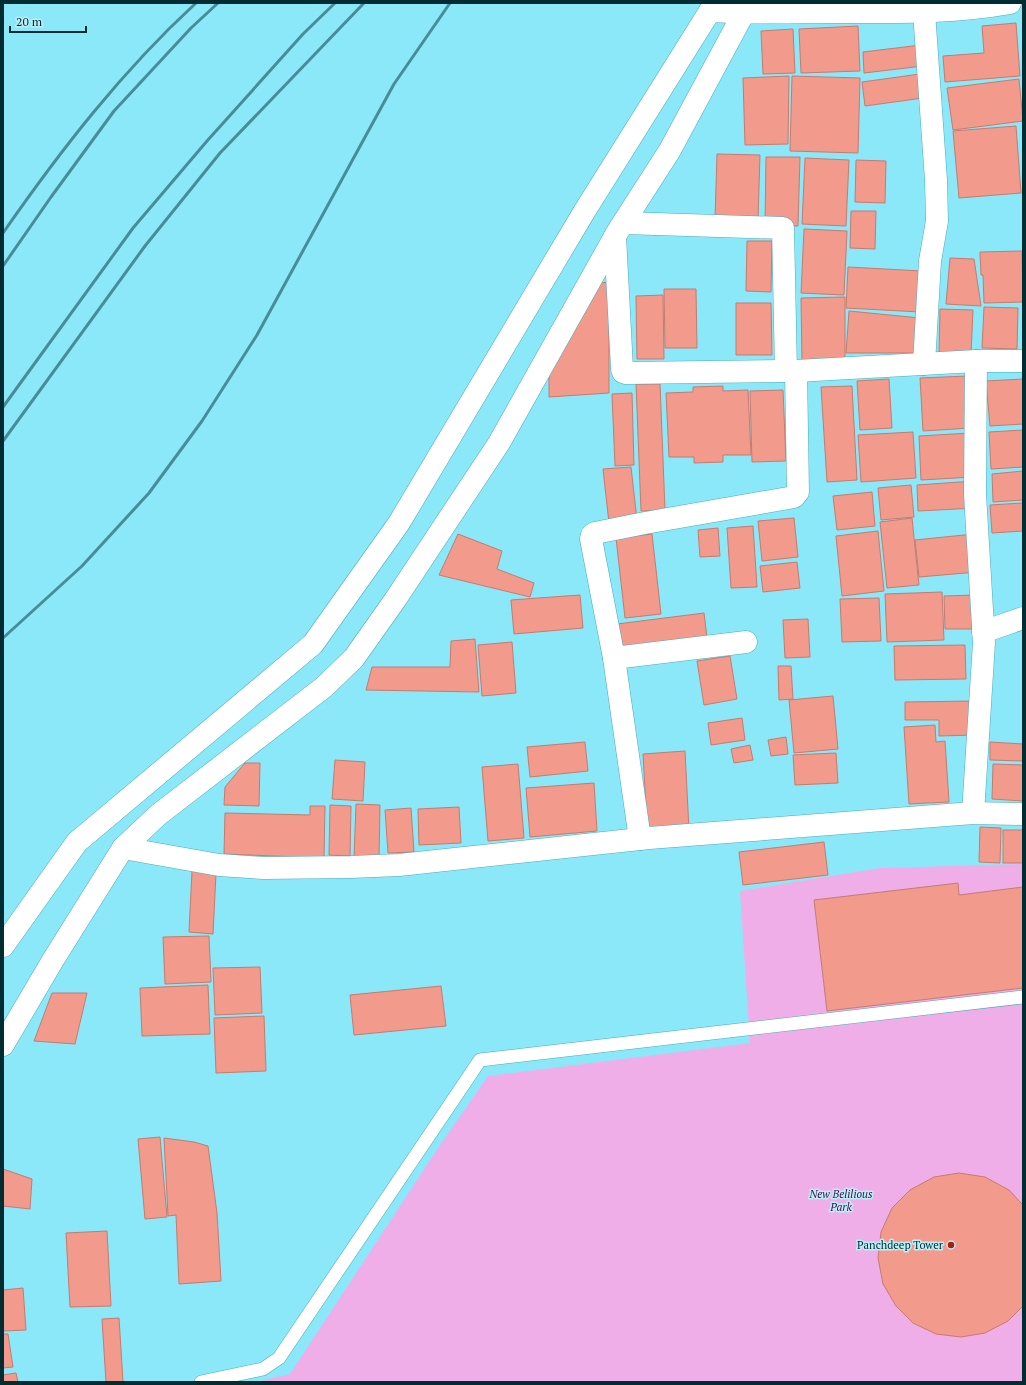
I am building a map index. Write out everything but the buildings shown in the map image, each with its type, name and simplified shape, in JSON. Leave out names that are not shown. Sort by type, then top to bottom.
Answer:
[{"type":"street","points":[[3,946],[77,842],[313,644],[399,523],[580,219],[712,7],[924,12],[997,4]]},
{"type":"street","points":[[3,1045],[53,960],[123,848],[158,815],[324,687],[354,658],[395,600],[499,443],[619,230],[670,150],[746,8]]},
{"type":"street","points":[[924,12],[936,180],[937,221],[930,261],[924,364]]},
{"type":"street","points":[[619,230],[782,228],[798,492],[794,498],[645,523],[595,533],[592,535],[591,539],[614,658],[640,839]]},
{"type":"street","points":[[619,230],[622,369],[623,372],[626,373],[791,371],[976,361],[1023,361]]},
{"type":"street","points":[[973,813],[984,643],[975,494],[976,361]]},
{"type":"street","points":[[983,632],[1023,618]]},
{"type":"street","points":[[614,658],[746,642]]},
{"type":"street","points":[[123,848],[219,865],[309,869],[399,865],[640,839],[973,813],[1023,814]]},
{"type":"lane","points":[[200,1382],[263,1369],[279,1358],[480,1060],[1023,997]]},
{"type":"green space","name":"New Belilious Park","points":[[1023,864],[1023,1382],[256,1382],[290,1374],[438,1148],[488,1076],[750,1043],[740,891],[880,868]]},
{"type":"railway","points":[[3,233],[47,172],[117,84],[196,3]]},
{"type":"railway","points":[[3,266],[114,111],[191,28],[218,3]]},
{"type":"railway","points":[[3,407],[133,228],[207,141],[303,34],[335,3]]},
{"type":"railway","points":[[3,441],[145,246],[220,153],[364,3]]},
{"type":"railway","points":[[3,638],[82,566],[149,493],[202,421],[257,335],[394,84],[450,3]]},
{"type":"place","name":"Panchdeep Tower","points":[[951,1245]]}]
